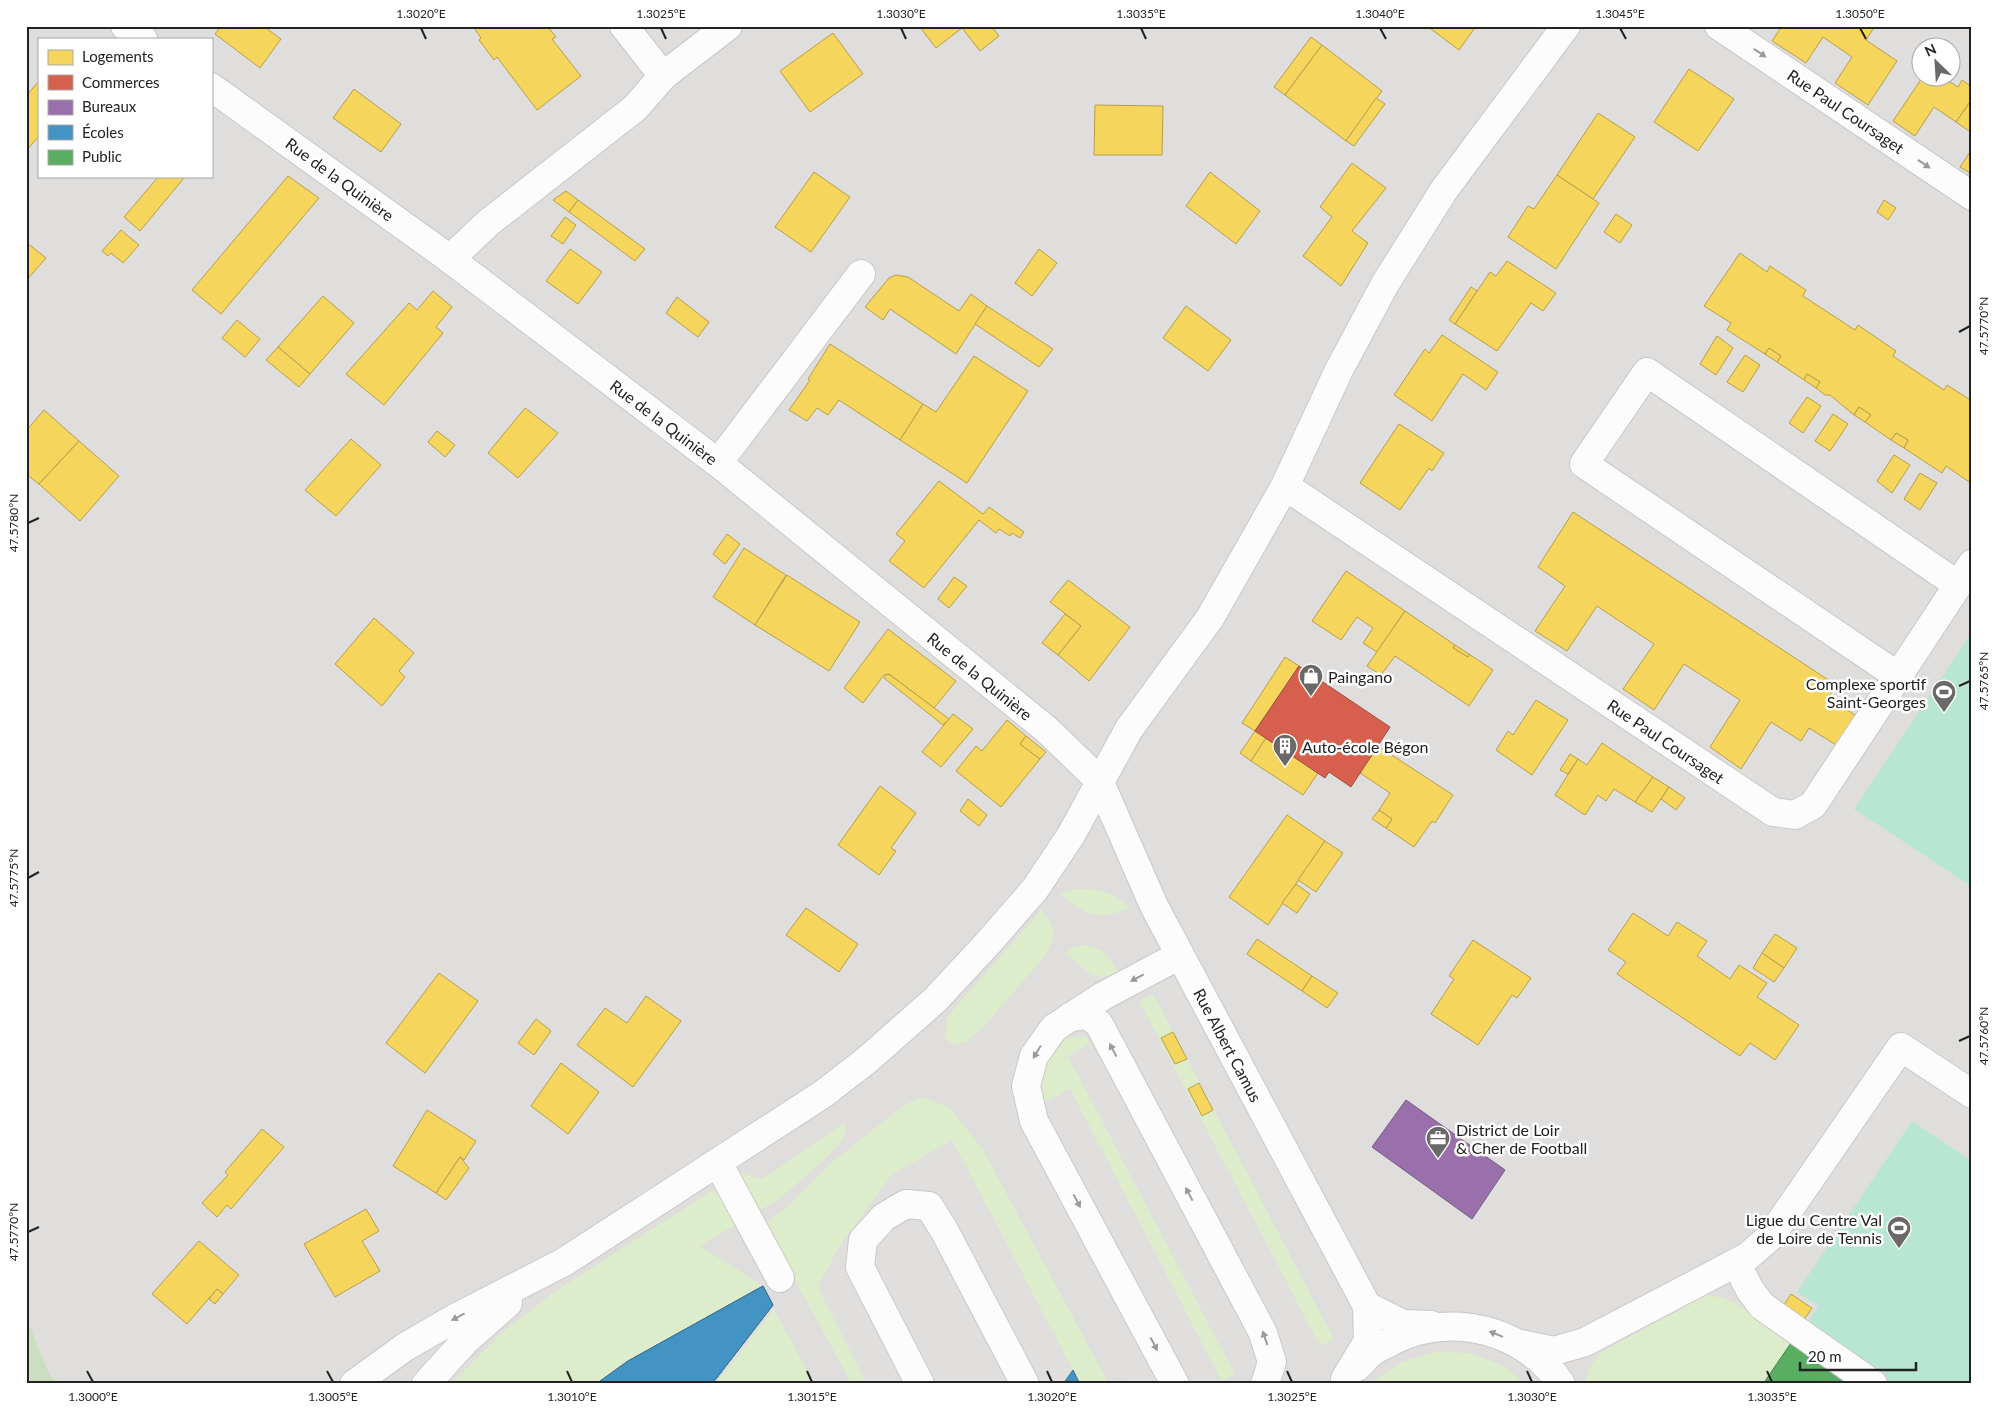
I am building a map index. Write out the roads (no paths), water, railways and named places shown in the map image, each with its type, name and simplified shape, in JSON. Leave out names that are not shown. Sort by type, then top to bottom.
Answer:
[{"type":"street","points":[[125,26],[142,38]]},
{"type":"street","points":[[624,26],[663,76]]},
{"type":"street","points":[[450,258],[488,223],[635,108],[663,76],[728,26]]},
{"type":"street","points":[[426,1384],[465,1340],[492,1316],[564,1262],[823,1094],[867,1060],[935,1000],[1035,889],[1070,834],[1129,729],[1210,618],[1285,486],[1339,370],[1385,284],[1444,190],[1566,26]]},
{"type":"street","name":"Rue Paul Coursaget","points":[[1719,26],[1972,196]]},
{"type":"street","name":"Rue de la Quinière","points":[[212,88],[450,258],[718,463],[1046,730],[1099,780]]},
{"type":"street","points":[[718,463],[861,274]]},
{"type":"street","points":[[1898,676],[1584,464],[1646,372],[1965,574]]},
{"type":"street","name":"Rue Paul Coursaget","points":[[1285,486],[1773,812],[1795,815],[1813,805],[1965,574]]},
{"type":"street","name":"Rue Albert Camus","points":[[1099,780],[1154,906],[1366,1306],[1368,1341],[1344,1381]]},
{"type":"street","points":[[1175,1384],[1034,1121],[1026,1086],[1034,1056],[1054,1028],[1103,996],[1180,955]]},
{"type":"street","points":[[1070,1017],[1088,1014],[1099,1024],[1263,1333],[1272,1362],[1265,1384]]},
{"type":"street","points":[[1366,1306],[1403,1324],[1446,1325],[1485,1329],[1521,1344],[1554,1351],[1586,1342],[1736,1264],[1770,1237],[1901,1047],[1972,1094]]},
{"type":"street","points":[[718,1163],[780,1278]]},
{"type":"street","points":[[920,1384],[860,1268],[863,1240],[884,1217],[906,1204],[929,1206],[944,1230],[1025,1384]]},
{"type":"street","points":[[354,1384],[422,1337],[564,1262]]},
{"type":"street","points":[[1736,1264],[1750,1290],[1762,1306],[1873,1384]]},
{"type":"street","points":[[1344,1381],[1374,1350],[1408,1333],[1446,1325]]},
{"type":"street","points":[[1571,1384],[1568,1368],[1586,1342]]},
{"type":"street","points":[[1521,1344],[1551,1368],[1561,1384]]},
{"type":"place","name":"Paingano","points":[[1311,697]]},
{"type":"place","name":"Complexe sportif Saint-Georges","points":[[1944,713]]},
{"type":"place","name":"Auto-école Bégon","points":[[1285,767]]},
{"type":"place","name":"District de Loir & Cher de Football","points":[[1438,1159]]},
{"type":"place","name":"Ligue du Centre Val de Loire de Tennis","points":[[1899,1249]]}]
